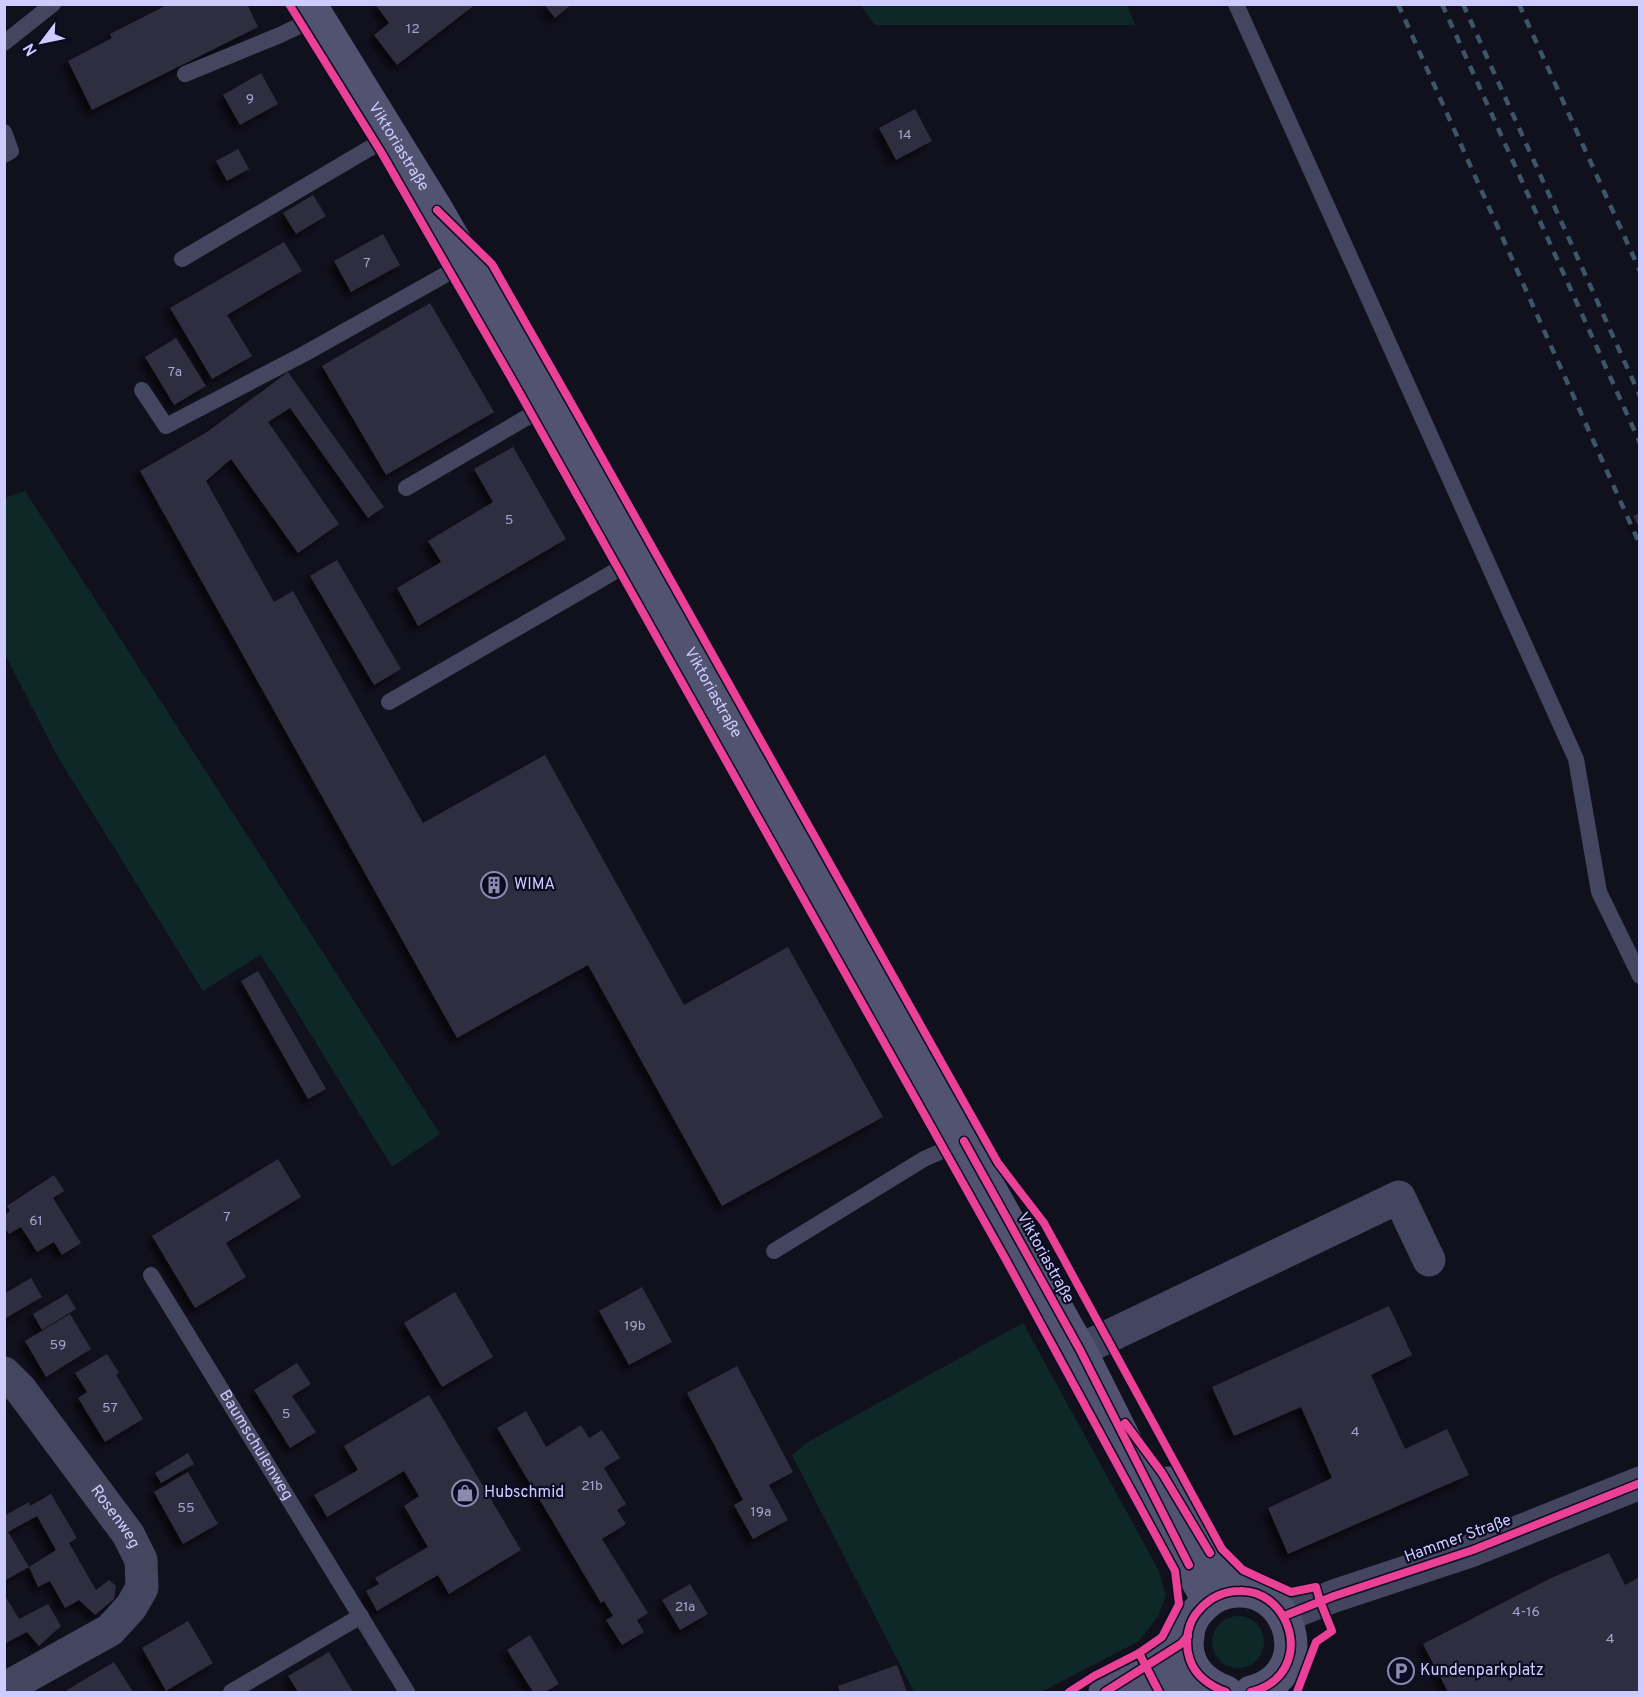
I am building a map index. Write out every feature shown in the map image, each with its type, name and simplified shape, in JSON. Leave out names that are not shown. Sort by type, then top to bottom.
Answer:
[{"type":"street","name":"Viktoriastraße","points":[[314,11],[468,262],[637,558],[1080,1350],[1182,1554],[1219,1595]]},
{"type":"street","points":[[1080,1350],[1399,1197],[1429,1260]]},
{"type":"street","name":"Rosenweg","points":[[4,1373],[21,1390],[128,1534],[141,1560],[142,1588],[131,1607],[110,1630],[4,1689]]},
{"type":"street","name":"Hammer Straße","points":[[1284,1617],[1320,1601],[1473,1550],[1640,1483]]},
{"type":"street","points":[[1215,1686],[1191,1662],[1187,1645],[1189,1628],[1196,1612],[1219,1595],[1246,1590],[1261,1595],[1275,1604],[1290,1632],[1291,1650],[1286,1666],[1268,1688]]},
{"type":"street","points":[[1105,1692],[1180,1644],[1188,1636]]},
{"type":"street","points":[[1147,1692],[1190,1679],[1215,1686]]},
{"type":"lane","points":[[4,43],[53,4]]},
{"type":"lane","points":[[1236,4],[1576,759],[1599,892],[1640,976]]},
{"type":"lane","points":[[185,74],[280,35],[314,11]]},
{"type":"lane","points":[[4,132],[11,151],[4,155]]},
{"type":"lane","points":[[182,259],[392,135]]},
{"type":"lane","points":[[142,390],[166,426],[304,354],[468,262]]},
{"type":"lane","points":[[406,488],[548,405]]},
{"type":"lane","points":[[389,702],[637,558]]},
{"type":"lane","points":[[774,1251],[924,1159],[964,1141]]},
{"type":"lane","name":"Baumschulenweg","points":[[151,1275],[407,1692]]},
{"type":"lane","points":[[231,1692],[361,1616]]},
{"type":"green space","points":[[860,5],[1127,5],[1135,25],[875,25]]},
{"type":"green space","points":[[25,491],[440,1134],[392,1167],[260,955],[203,991],[56,754],[5,654],[5,498]]},
{"type":"green space","points":[[1023,1323],[1158,1569],[1166,1595],[1158,1616],[1139,1641],[1041,1692],[914,1692],[792,1455],[808,1442]]},
{"type":"green space","points":[[1233,1616],[1243,1616],[1252,1620],[1260,1628],[1264,1642],[1260,1656],[1252,1664],[1243,1668],[1233,1668],[1224,1664],[1216,1656],[1212,1647],[1212,1637],[1216,1628],[1224,1620]]},
{"type":"building","points":[[169,4],[247,4],[258,27],[92,110],[68,61],[112,38],[110,34]]},
{"type":"building","points":[[375,4],[476,4],[397,65],[374,35],[389,23]]},
{"type":"building","points":[[544,4],[572,4],[555,18]]},
{"type":"building","points":[[261,73],[278,104],[240,125],[223,95]]},
{"type":"building","points":[[915,109],[932,141],[896,160],[879,128]]},
{"type":"building","points":[[238,149],[249,169],[227,181],[216,161]]},
{"type":"building","points":[[313,195],[326,216],[296,234],[283,213]]},
{"type":"building","points":[[383,234],[400,265],[351,292],[334,261]]},
{"type":"building","points":[[284,242],[302,271],[227,315],[252,356],[212,379],[170,308]]},
{"type":"building","points":[[430,303],[494,412],[386,475],[322,366]]},
{"type":"building","points":[[176,338],[206,386],[174,405],[145,357]]},
{"type":"building","name":"WIMA","points":[[288,372],[384,507],[368,518],[290,408],[268,422],[339,524],[298,553],[231,459],[206,481],[274,602],[293,591],[423,823],[545,755],[684,1005],[788,947],[883,1117],[722,1206],[588,965],[457,1038],[140,471],[207,432]]},
{"type":"building","points":[[513,447],[566,539],[418,626],[397,588],[441,562],[428,541],[493,502],[474,469]]},
{"type":"building","points":[[1640,513],[1640,529],[1633,516]]},
{"type":"building","points":[[337,560],[401,669],[374,685],[310,576]]},
{"type":"building","points":[[258,971],[326,1089],[308,1099],[241,981]]},
{"type":"building","points":[[278,1159],[301,1197],[226,1243],[246,1277],[195,1308],[152,1236]]},
{"type":"building","points":[[54,1175],[64,1191],[53,1198],[81,1243],[62,1255],[54,1242],[37,1252],[21,1227],[9,1234],[4,1227],[4,1215],[10,1211],[7,1206]]},
{"type":"building","points":[[31,1278],[42,1297],[4,1319],[4,1294]]},
{"type":"building","points":[[642,1287],[672,1342],[629,1365],[599,1311]]},
{"type":"building","points":[[455,1292],[493,1357],[442,1387],[404,1323]]},
{"type":"building","points":[[67,1294],[76,1309],[42,1330],[33,1314]]},
{"type":"building","points":[[1389,1306],[1412,1355],[1371,1375],[1405,1449],[1447,1429],[1469,1475],[1288,1554],[1268,1508],[1332,1478],[1301,1407],[1234,1436],[1212,1387]]},
{"type":"building","points":[[70,1314],[91,1349],[46,1377],[25,1341]]},
{"type":"building","points":[[107,1354],[119,1373],[116,1375],[143,1419],[105,1442],[78,1398],[87,1392],[75,1373]]},
{"type":"building","points":[[297,1363],[311,1384],[292,1396],[316,1432],[290,1448],[254,1390]]},
{"type":"building","points":[[737,1366],[793,1472],[769,1485],[788,1520],[753,1539],[734,1505],[743,1500],[687,1393]]},
{"type":"building","points":[[429,1395],[521,1550],[449,1594],[438,1575],[377,1611],[366,1591],[379,1584],[375,1578],[428,1547],[404,1506],[419,1496],[404,1471],[327,1517],[314,1495],[358,1470],[344,1446]]},
{"type":"building","points":[[526,1411],[546,1447],[581,1425],[589,1438],[602,1430],[620,1458],[604,1468],[626,1504],[617,1510],[626,1524],[602,1539],[648,1613],[637,1620],[644,1632],[622,1645],[606,1620],[613,1616],[604,1601],[601,1603],[497,1428]]},
{"type":"building","points":[[188,1453],[194,1464],[161,1483],[155,1473]]},
{"type":"building","points":[[188,1472],[218,1524],[183,1544],[154,1492]]},
{"type":"building","points":[[51,1494],[77,1538],[69,1543],[96,1590],[109,1580],[116,1586],[114,1599],[95,1615],[79,1600],[65,1608],[50,1581],[38,1587],[29,1567],[4,1581],[4,1516],[29,1502],[30,1506]],"holes":[[[37,1516],[56,1550],[29,1567],[8,1532]]]},
{"type":"building","points":[[1609,1553],[1625,1585],[1640,1577],[1640,1692],[1448,1692],[1423,1644],[1549,1579]]},
{"type":"building","points":[[690,1584],[708,1614],[680,1630],[662,1600]]},
{"type":"building","points":[[4,1594],[19,1619],[48,1604],[61,1626],[39,1646],[27,1632],[4,1644]]},
{"type":"building","points":[[188,1621],[213,1663],[166,1691],[142,1648]]},
{"type":"building","points":[[530,1635],[559,1684],[545,1692],[533,1692],[507,1650]]},
{"type":"building","points":[[329,1652],[353,1692],[298,1692],[288,1676]]},
{"type":"building","points":[[114,1662],[133,1692],[68,1692],[67,1690]]},
{"type":"building","points":[[897,1665],[907,1692],[840,1692],[838,1686]]},
{"type":"railway","points":[[1398,4],[1640,545]]},
{"type":"railway","points":[[1442,4],[1640,443]]},
{"type":"railway","points":[[1463,4],[1640,396]]},
{"type":"railway","points":[[1519,4],[1640,271]]},
{"type":"cycle path","points":[[289,4],[381,152],[518,390],[1006,1260],[1175,1571],[1179,1604],[1162,1637],[1139,1653],[1159,1692]]},
{"type":"cycle path","points":[[437,210],[492,264],[998,1163],[1044,1223],[1222,1549],[1243,1570],[1291,1592],[1316,1587],[1332,1631],[1316,1642],[1297,1692]]},
{"type":"cycle path","points":[[964,1141],[1080,1350],[1189,1565]]},
{"type":"cycle path","points":[[1125,1423],[1162,1473],[1210,1553]]},
{"type":"cycle path","points":[[1284,1616],[1334,1596],[1473,1550],[1640,1483]]},
{"type":"cycle path","points":[[1226,1692],[1209,1684],[1196,1671],[1190,1660],[1187,1640],[1192,1620],[1200,1609],[1208,1601],[1234,1591],[1256,1593],[1269,1600],[1287,1624],[1290,1638],[1290,1653],[1285,1668],[1275,1680],[1251,1692]]},
{"type":"cycle path","points":[[1105,1692],[1181,1644],[1188,1636]]},
{"type":"cycle path","points":[[1069,1692],[1094,1676],[1139,1653]]},
{"type":"place","name":"WIMA","points":[[494,885]]},
{"type":"place","name":"Hubschmid","points":[[465,1493]]},
{"type":"place","name":"Kundenparkplatz","points":[[1401,1671]]}]
